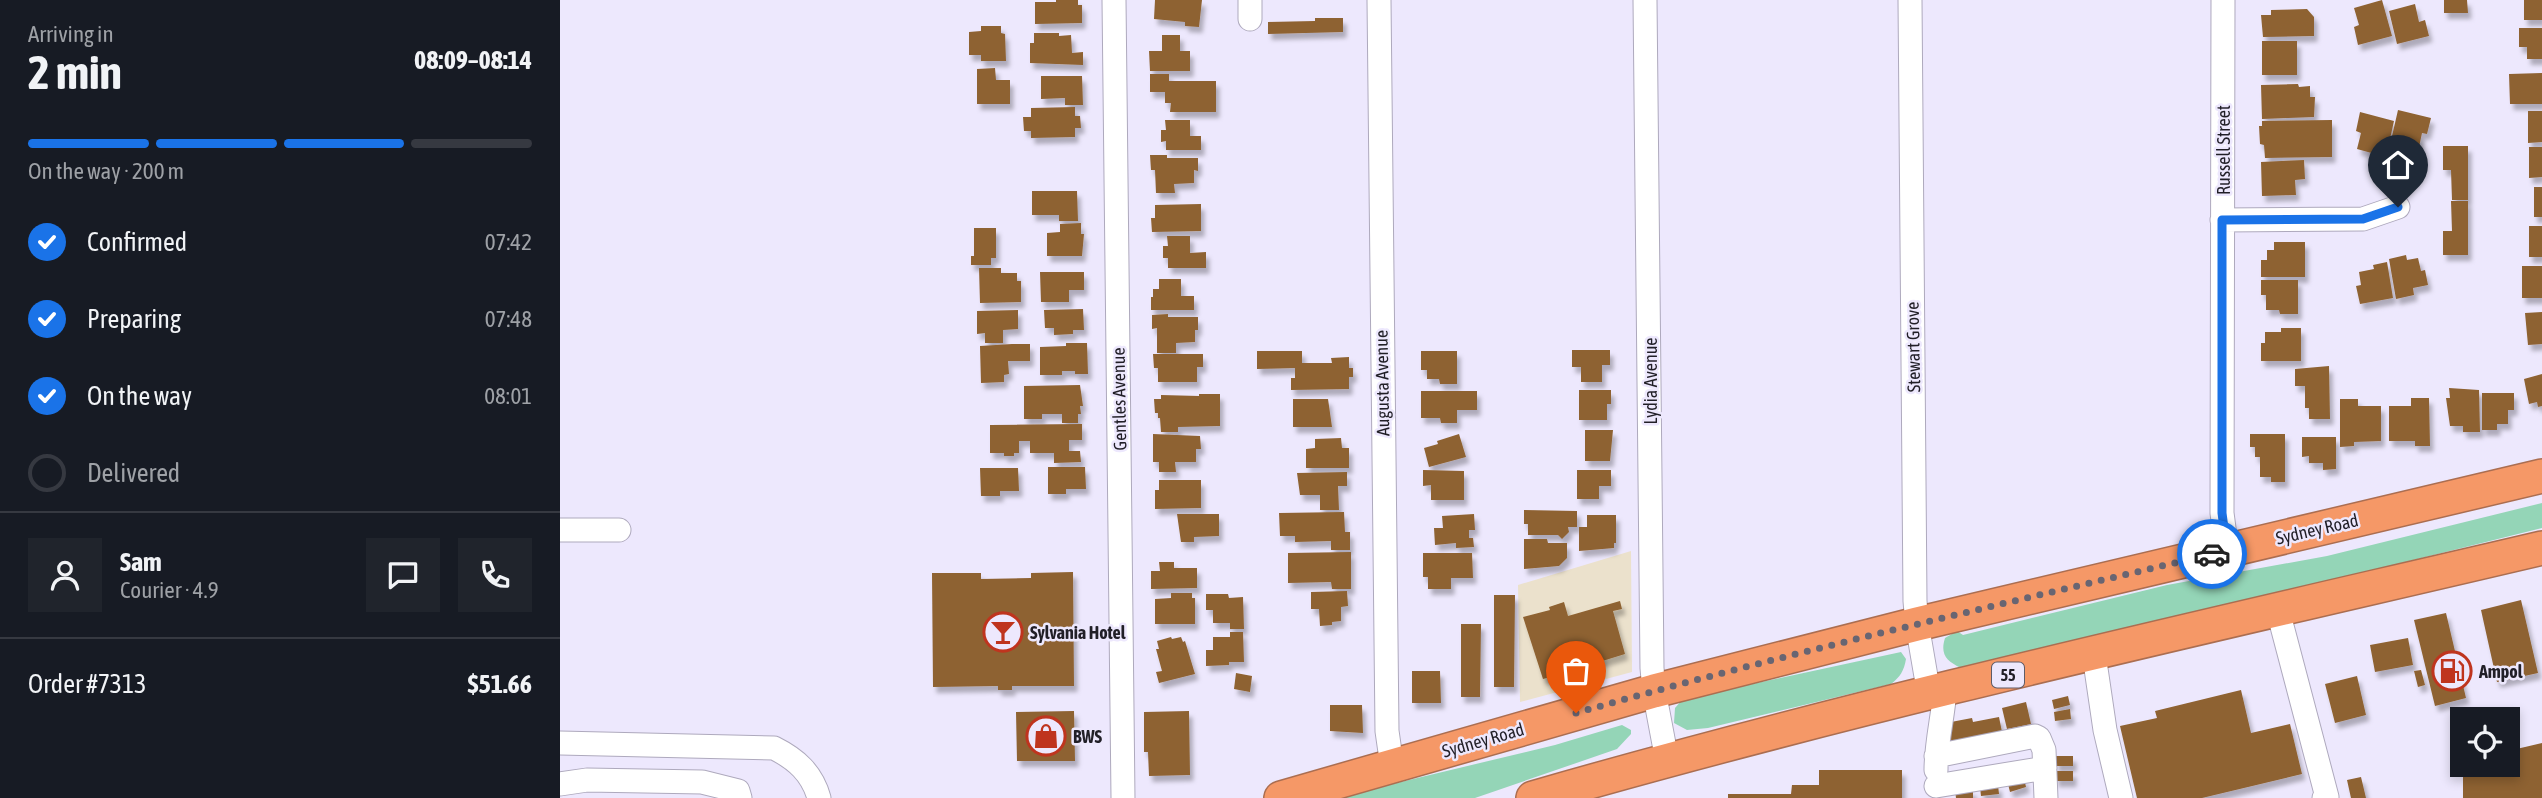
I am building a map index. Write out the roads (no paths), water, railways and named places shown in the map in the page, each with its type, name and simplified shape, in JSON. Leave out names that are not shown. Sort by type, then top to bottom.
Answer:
[{"type":"highway","name":"Sydney Road","points":[[1281,798],[1654,691],[1917,624],[2542,476]]},
{"type":"highway","name":"55","points":[[1533,798],[1667,760],[1937,692],[2542,548]]},
{"type":"street","name":"Gentles Avenue","points":[[1114,0],[1123,798]]},
{"type":"street","name":"Augusta Avenue","points":[[1379,0],[1387,731],[1395,765]]},
{"type":"street","name":"Lydia Avenue","points":[[1645,0],[1654,691],[1667,760]]},
{"type":"street","name":"Stewart Grove","points":[[1910,0],[1917,624],[1937,692],[1936,792]]},
{"type":"street","name":"Russell Street","points":[[2223,0],[2222,513],[2227,551]]},
{"type":"street","points":[[2222,220],[2363,219],[2398,207]]},
{"type":"street","points":[[560,530],[619,530]]},
{"type":"street","points":[[2278,611],[2327,797],[2323,798]]},
{"type":"street","points":[[2094,655],[2105,730],[2121,798]]},
{"type":"street","points":[[1936,756],[2035,736],[2042,743],[2046,798]]},
{"type":"street","points":[[560,743],[774,748],[793,757],[808,772],[819,798]]},
{"type":"street","points":[[1936,792],[2045,768]]},
{"type":"street","points":[[560,784],[587,780],[702,782],[738,791],[740,798]]},
{"type":"place","name":"Sylvania Hotel","points":[[1003,632]]},
{"type":"place","name":"Ampol","points":[[2452,671]]},
{"type":"place","name":"BWS","points":[[1046,736]]}]
